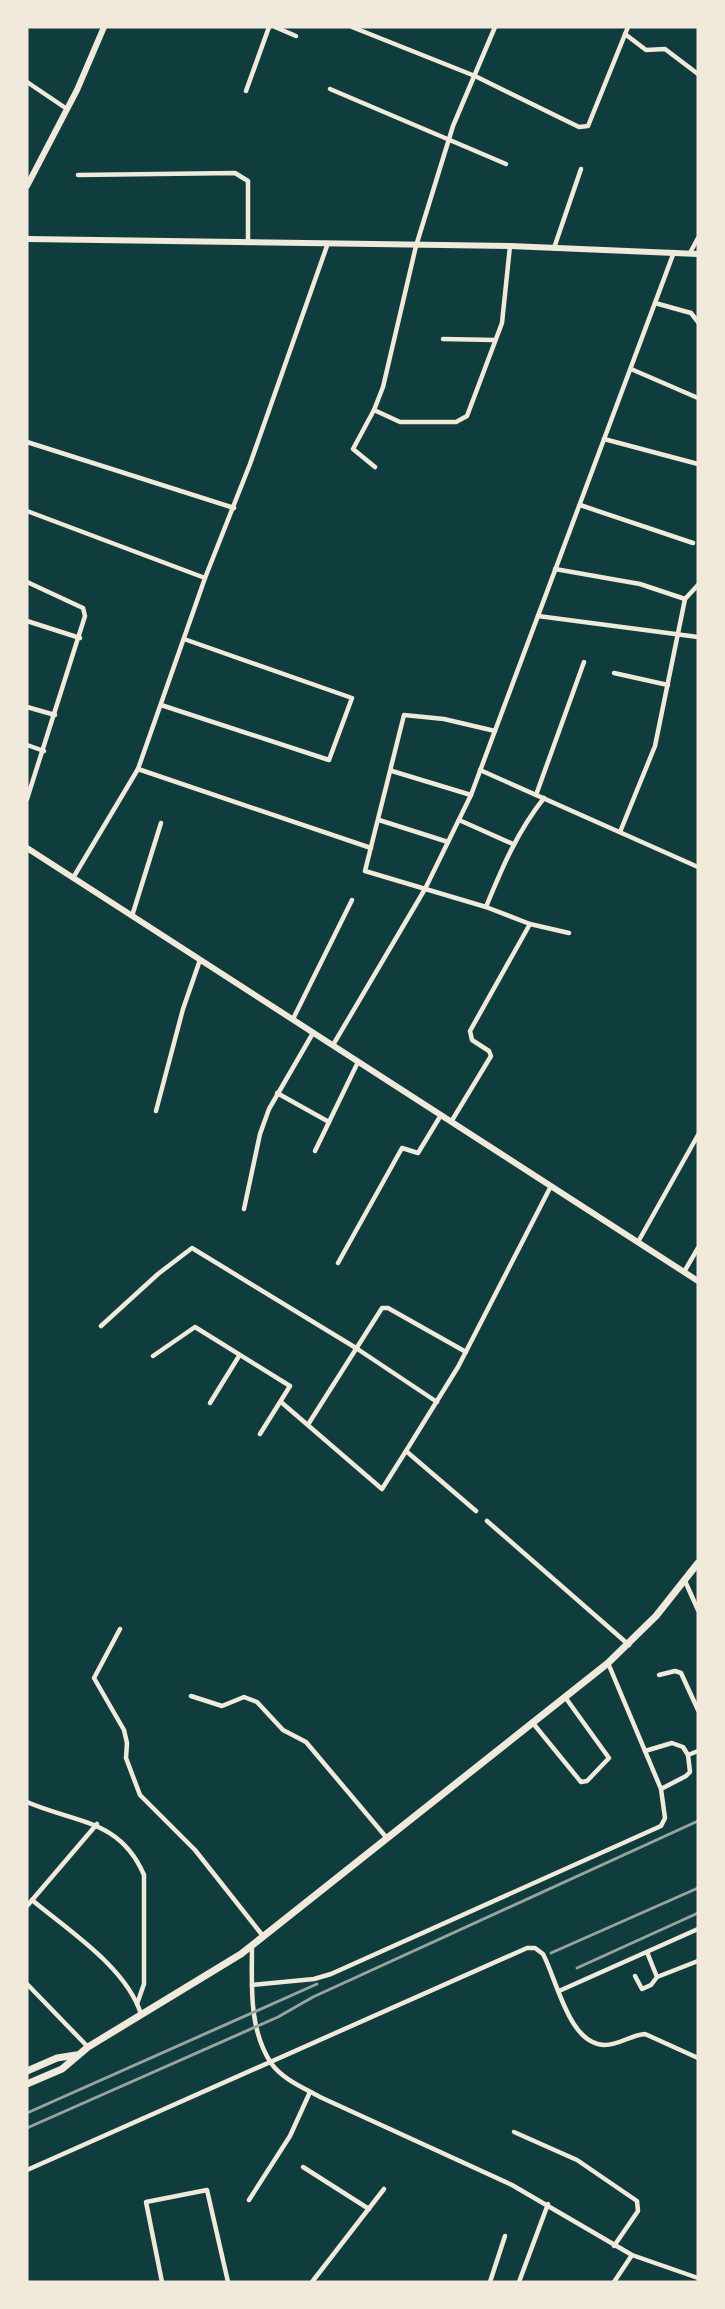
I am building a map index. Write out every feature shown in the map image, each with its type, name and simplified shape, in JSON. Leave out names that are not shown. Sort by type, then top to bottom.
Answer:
[{"type":"main road","points":[[27,2084],[62,2069],[88,2047],[241,1954],[531,1722],[608,1664],[629,1645],[698,1563]]},
{"type":"main road","points":[[27,2071],[57,2058],[76,2055]]},
{"type":"street","points":[[27,186],[67,109],[104,27]]},
{"type":"street","points":[[246,91],[269,27]]},
{"type":"street","points":[[275,27],[296,36]]},
{"type":"street","points":[[352,27],[475,76],[579,128],[588,126],[628,27]]},
{"type":"street","points":[[375,466],[353,449],[374,410],[401,318],[416,246],[449,139],[495,27]]},
{"type":"street","points":[[625,33],[646,50],[665,49],[698,74]]},
{"type":"street","points":[[27,82],[67,109]]},
{"type":"street","points":[[330,88],[506,164]]},
{"type":"street","points":[[554,248],[581,169]]},
{"type":"street","points":[[78,175],[242,175],[248,181],[248,243]]},
{"type":"street","points":[[690,253],[698,238]]},
{"type":"street","points":[[27,239],[510,246],[698,254]]},
{"type":"street","points":[[73,878],[138,769],[205,578],[234,508],[328,243]]},
{"type":"street","points":[[374,410],[400,422],[456,422],[467,416],[502,322],[510,246]]},
{"type":"street","points":[[333,1046],[424,889],[471,795],[674,252]]},
{"type":"street","points":[[655,303],[691,313],[698,322]]},
{"type":"street","points":[[443,339],[495,340]]},
{"type":"street","points":[[631,369],[698,398]]},
{"type":"street","points":[[604,440],[698,464]]},
{"type":"street","points":[[27,442],[234,508]]},
{"type":"street","points":[[580,505],[693,543]]},
{"type":"street","points":[[27,511],[205,578]]},
{"type":"street","points":[[555,569],[640,584],[685,599]]},
{"type":"street","points":[[27,582],[83,608],[86,616],[56,715],[27,799]]},
{"type":"street","points":[[620,832],[655,746],[685,599],[698,585]]},
{"type":"street","points":[[538,616],[698,637]]},
{"type":"street","points":[[27,621],[80,638]]},
{"type":"street","points":[[161,705],[329,760],[352,698],[184,639]]},
{"type":"street","points":[[536,795],[584,663]]},
{"type":"street","points":[[614,673],[668,685]]},
{"type":"street","points":[[27,707],[56,715]]},
{"type":"street","points":[[495,731],[444,719],[404,715],[392,771],[364,871],[486,907],[530,924],[569,933]]},
{"type":"street","points":[[27,745],[44,751]]},
{"type":"street","points":[[138,769],[371,848]]},
{"type":"street","points":[[480,770],[698,867]]},
{"type":"street","points":[[392,771],[471,795]]},
{"type":"street","points":[[486,907],[524,823],[544,798]]},
{"type":"street","points":[[379,820],[448,842]]},
{"type":"street","points":[[459,820],[513,844]]},
{"type":"street","points":[[132,916],[161,823]]},
{"type":"street","points":[[27,848],[698,1281]]},
{"type":"street","points":[[293,1019],[352,900]]},
{"type":"street","points":[[451,1122],[491,1056],[489,1051],[472,1040],[470,1031],[530,924]]},
{"type":"street","points":[[156,1111],[183,1009],[200,960]]},
{"type":"street","points":[[244,1209],[260,1134],[277,1093],[313,1033]]},
{"type":"street","points":[[315,1151],[358,1062]]},
{"type":"street","points":[[277,1093],[330,1122]]},
{"type":"street","points":[[338,1263],[402,1148],[418,1152],[441,1115]]},
{"type":"street","points":[[639,1242],[698,1135]]},
{"type":"street","points":[[281,1402],[382,1489],[466,1352],[551,1186]]},
{"type":"street","points":[[101,1326],[158,1274],[192,1248],[356,1348],[437,1402]]},
{"type":"street","points":[[684,1272],[698,1248]]},
{"type":"street","points":[[309,1424],[382,1308],[388,1308],[466,1352]]},
{"type":"street","points":[[153,1356],[195,1327],[290,1386],[260,1434]]},
{"type":"street","points":[[210,1403],[239,1356]]},
{"type":"street","points":[[406,1451],[476,1511]]},
{"type":"street","points":[[487,1521],[629,1645]]},
{"type":"street","points":[[685,1581],[696,1601],[698,1610]]},
{"type":"street","points":[[120,1629],[94,1678],[124,1730],[127,1743],[126,1758],[140,1795],[195,1850],[263,1936]]},
{"type":"street","points":[[252,1985],[314,1979],[331,1974],[661,1826],[664,1818],[661,1789],[608,1664]]},
{"type":"street","points":[[659,1675],[675,1671],[681,1673],[698,1710]]},
{"type":"street","points":[[191,1696],[222,1706],[244,1697],[257,1702],[283,1730],[306,1742],[386,1837]]},
{"type":"street","points":[[531,1722],[581,1782],[587,1781],[609,1758],[565,1697]]},
{"type":"street","points":[[645,1751],[672,1743],[683,1747],[688,1755],[690,1772],[661,1789]]},
{"type":"street","points":[[688,1755],[698,1751]]},
{"type":"street","points":[[27,1802],[97,1824],[138,1861],[144,1875],[144,1984],[138,2004]]},
{"type":"street","points":[[27,1906],[97,1824]]},
{"type":"street","points":[[32,1900],[117,1972],[138,2004],[141,2014]]},
{"type":"street","points":[[559,1991],[698,1929]]},
{"type":"street","points":[[252,1945],[252,1985],[258,2035],[272,2063],[290,2080],[310,2092],[512,2185],[632,2255],[698,2278]]},
{"type":"street","points":[[27,2170],[527,1948],[535,1948],[543,1954],[573,2025],[595,2043],[610,2045],[645,2034],[698,2058]]},
{"type":"street","points":[[646,1952],[657,1977]]},
{"type":"street","points":[[635,1976],[642,1989],[651,1985],[657,1977],[698,1961]]},
{"type":"street","points":[[27,1984],[88,2047]]},
{"type":"street","points":[[249,2200],[290,2136],[310,2092]]},
{"type":"street","points":[[514,2132],[577,2160],[637,2201],[638,2211],[614,2246]]},
{"type":"street","points":[[303,2168],[369,2209]]},
{"type":"street","points":[[312,2282],[384,2189]]},
{"type":"street","points":[[162,2282],[146,2202],[207,2190],[228,2282]]},
{"type":"street","points":[[519,2282],[548,2204]]},
{"type":"street","points":[[490,2282],[505,2236]]},
{"type":"street","points":[[614,2282],[632,2255]]},
{"type":"railway","points":[[27,2128],[278,2017],[313,1997],[698,1821]]},
{"type":"railway","points":[[551,1953],[698,1888]]},
{"type":"railway","points":[[577,1968],[698,1913]]},
{"type":"railway","points":[[27,2113],[317,1984]]}]
